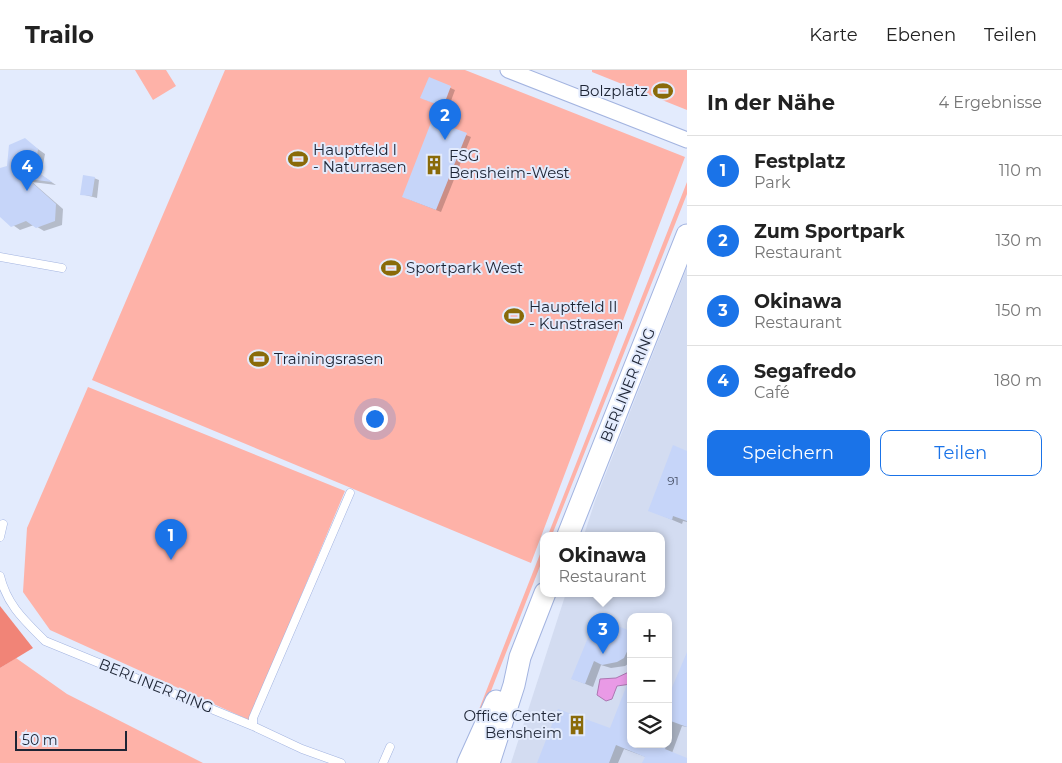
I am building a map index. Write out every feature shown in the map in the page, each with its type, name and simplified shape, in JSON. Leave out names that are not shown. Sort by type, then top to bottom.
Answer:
[{"type":"street","points":[[508,70],[687,140]]},
{"type":"street","name":"BERLINER RING","points":[[569,532],[687,235]]},
{"type":"street","points":[[489,763],[514,685],[520,657],[543,597]]},
{"type":"street","points":[[468,763],[507,676],[520,657]]},
{"type":"lane","points":[[0,257],[62,268]]},
{"type":"lane","points":[[253,726],[253,718],[350,493]]},
{"type":"lane","points":[[0,538],[2,524]]},
{"type":"lane","name":"BERLINER RING","points":[[0,576],[4,594],[22,618],[45,640],[253,726],[302,749],[341,763]]},
{"type":"lane","points":[[382,763],[390,747]]},
{"type":"shaded area","points":[[135,70],[166,70],[176,86],[153,100]]},
{"type":"shaded area","name":"Sportpark West","points":[[225,70],[465,70],[685,157],[543,532],[540,532],[540,539],[531,563],[92,380]]},
{"type":"shaded area","name":"Bolzplatz","points":[[592,70],[687,70],[687,110],[592,72]]},
{"type":"shaded area","points":[[687,182],[687,194],[553,532],[549,532]]},
{"type":"shaded area","points":[[687,267],[687,763],[511,763],[565,597],[665,597],[665,532],[585,532],[595,501]]},
{"type":"shaded area","points":[[88,387],[345,491],[249,720],[50,630],[23,592],[27,528]]},
{"type":"shaded area","points":[[540,554],[540,566],[480,719],[476,717]]},
{"type":"shaded area","points":[[0,606],[33,648],[0,668]]},
{"type":"shaded area","points":[[16,658],[67,694],[203,763],[0,763],[0,668]]},
{"type":"shaded area","points":[[627,673],[627,685],[617,686],[612,699],[606,701],[597,695],[600,679],[616,678]]},
{"type":"building","points":[[429,77],[451,86],[443,107],[420,98]]},
{"type":"building","name":"FSG Bensheim-West","points":[[432,120],[467,133],[436,210],[402,197]]},
{"type":"building","points":[[25,138],[38,149],[35,170],[52,182],[28,179],[56,204],[55,221],[36,228],[26,221],[11,227],[0,217],[0,168],[7,166],[9,145]]},
{"type":"building","points":[[83,175],[95,177],[92,196],[80,195]]},
{"type":"building","points":[[673,445],[687,451],[687,521],[673,516],[672,520],[648,511]]},
{"type":"building","points":[[596,618],[627,630],[627,652],[624,658],[617,662],[602,665],[594,661],[585,684],[571,679]]},
{"type":"building","points":[[687,652],[687,727],[672,721],[672,688]]},
{"type":"building","name":"Office Center Bensheim","points":[[627,685],[627,748],[665,748],[687,758],[687,763],[642,763],[645,757],[616,745],[609,763],[537,763],[558,709],[610,728]]},
{"type":"place","name":"Bolzplatz","points":[[663,91]]},
{"type":"place","name":"Zum Sportpark","points":[[445,140]]},
{"type":"place","name":"Hauptfeld I - Naturrasen","points":[[298,159]]},
{"type":"place","name":"FSG Bensheim-West","points":[[434,165]]},
{"type":"place","name":"Segafredo","points":[[27,191]]},
{"type":"place","name":"Sportpark West","points":[[391,268]]},
{"type":"place","name":"Hauptfeld II - Kunstrasen","points":[[514,316]]},
{"type":"place","name":"Trainingsrasen","points":[[259,359]]},
{"type":"place","name":"Festplatz","points":[[171,560]]},
{"type":"place","name":"Okinawa","points":[[603,654]]},
{"type":"place","name":"Office Center Bensheim","points":[[577,725]]}]
